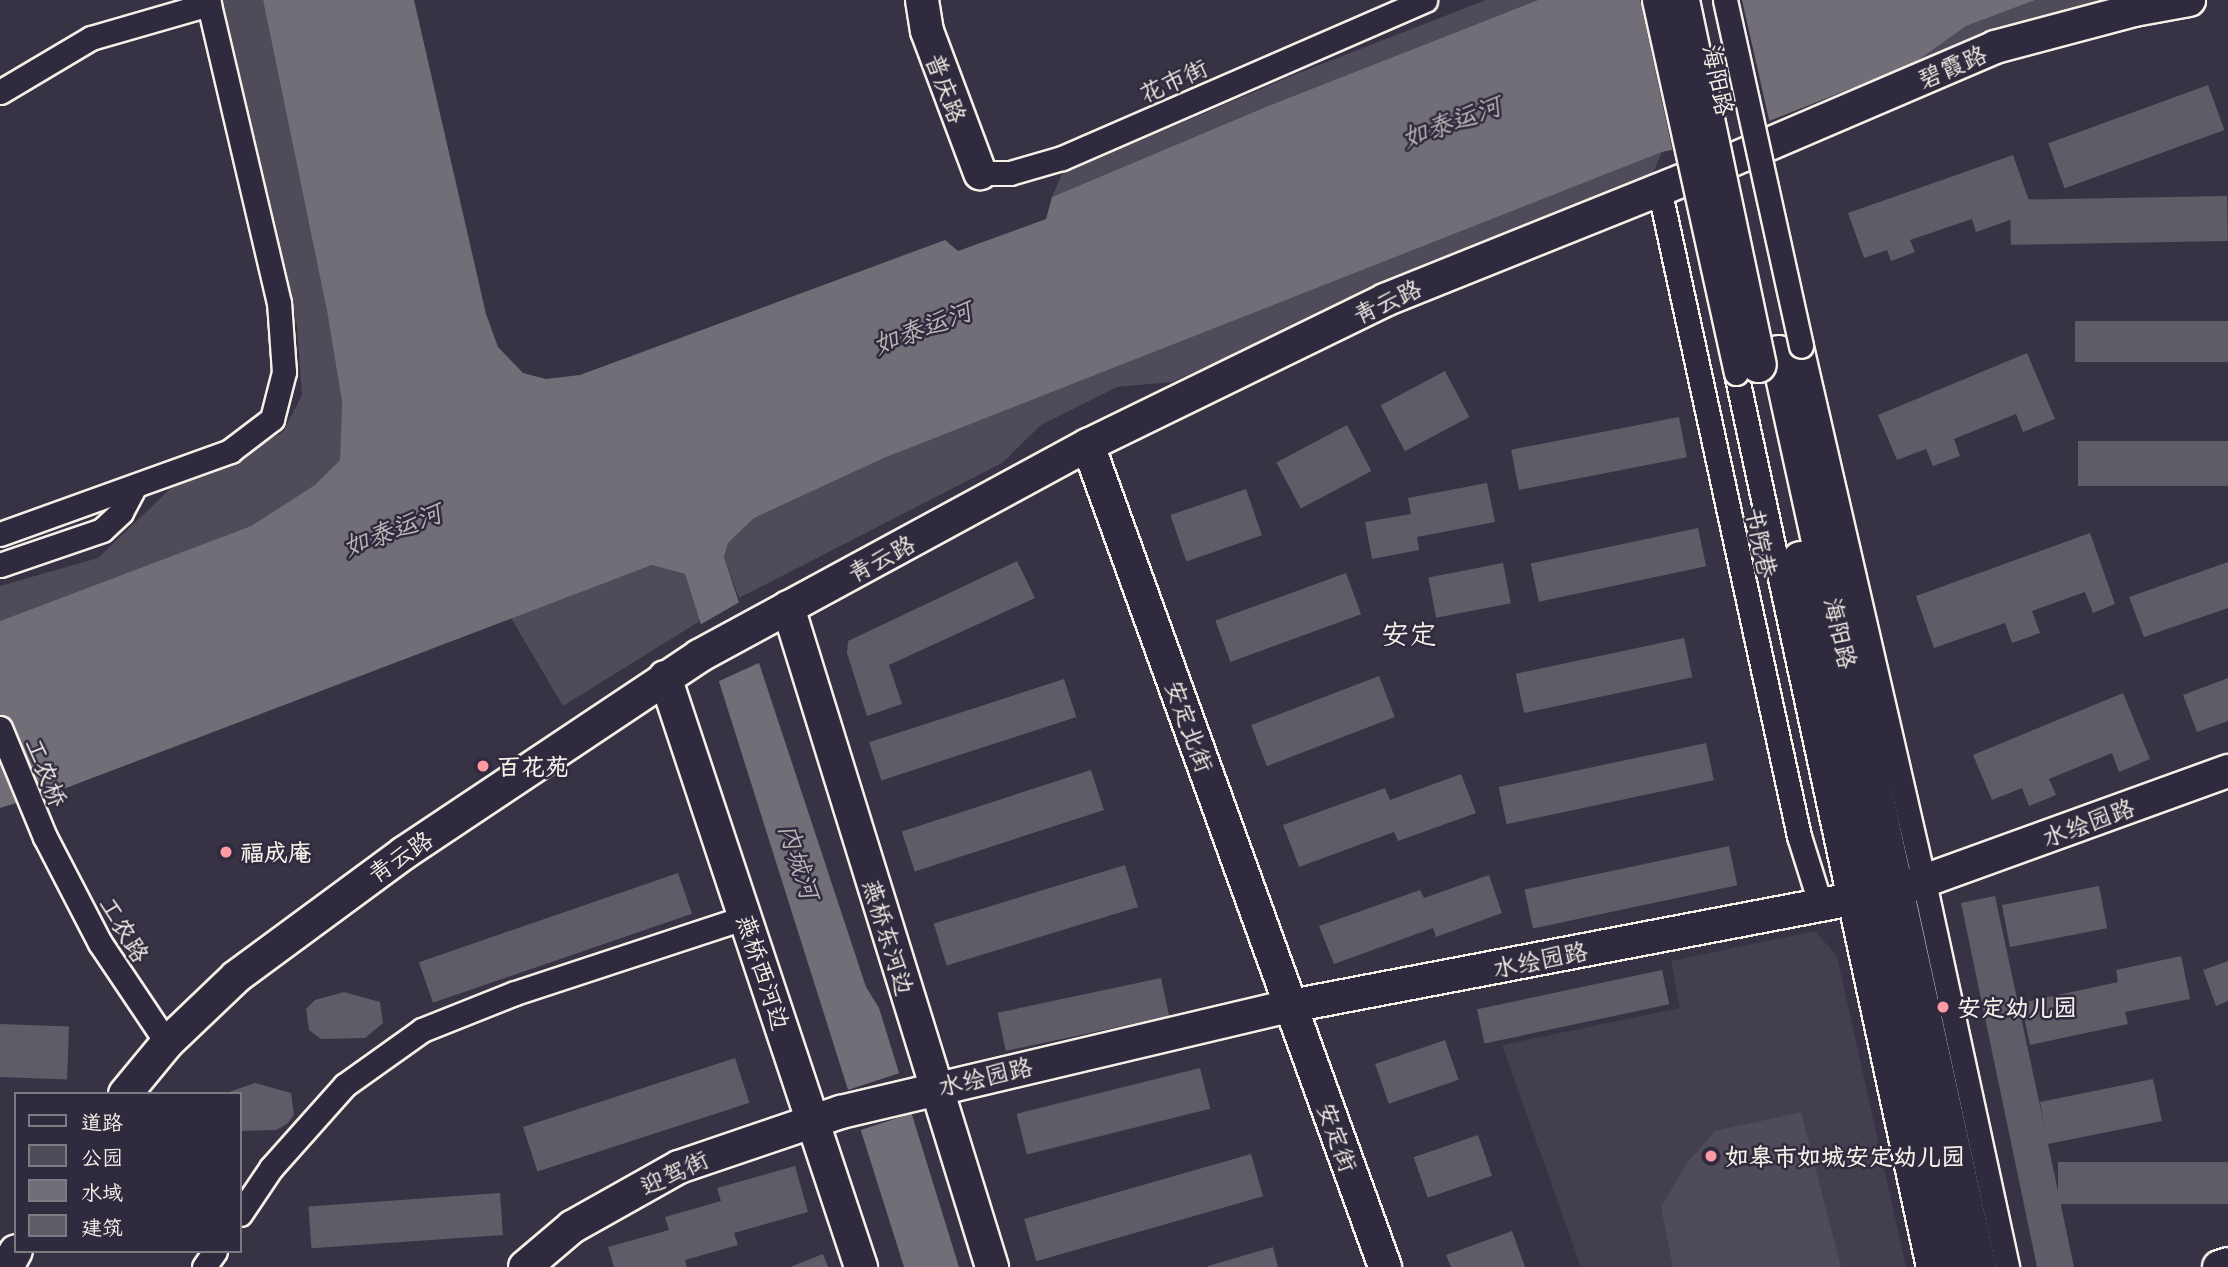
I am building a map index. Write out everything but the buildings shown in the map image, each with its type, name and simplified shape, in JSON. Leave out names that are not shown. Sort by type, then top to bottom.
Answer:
[{"type":"main road","name":"海阳路","points":[[1681,0],[1768,359]]},
{"type":"main road","name":"海阳路","points":[[1702,0],[1768,359],[1873,895],[1953,1267]]},
{"type":"main road","name":"海阳路","points":[[1873,895],[1978,1267]]},
{"type":"street","name":"普庆路","points":[[922,0],[927,31],[980,173]]},
{"type":"street","name":"花市街","points":[[980,173],[1010,173],[1062,158],[1380,8],[1425,0]]},
{"type":"street","points":[[1654,0],[1768,359]]},
{"type":"street","points":[[1725,0],[1768,359],[1873,895],[1928,1267]]},
{"type":"street","name":"碧霞路","points":[[1725,163],[1994,47],[2134,10],[2189,0]]},
{"type":"street","points":[[0,92],[91,38],[209,2],[279,303],[284,372],[272,419],[230,451],[133,489],[0,534]]},
{"type":"street","name":"青云路","points":[[127,1092],[167,1043],[236,977],[318,913],[699,656],[1088,445],[1385,300],[1725,163]]},
{"type":"street","name":"书院巷","points":[[1659,188],[1799,836],[1873,895]]},
{"type":"street","name":"安定北街","points":[[1088,445],[1291,1006]]},
{"type":"street","points":[[0,565],[102,530],[121,512],[133,489]]},
{"type":"street","name":"燕桥东河边","points":[[788,607],[925,1090],[992,1267]]},
{"type":"street","name":"燕桥西河边","points":[[665,677],[746,917],[827,1117],[861,1267]]},
{"type":"street","name":"工农桥","points":[[0,728],[45,837]]},
{"type":"street","name":"水绘园路","points":[[827,1117],[925,1090],[1291,1006],[1873,895],[2228,771]]},
{"type":"street","name":"工农路","points":[[45,837],[100,943],[167,1043]]},
{"type":"street","points":[[1873,895],[2007,1267]]},
{"type":"street","points":[[242,1211],[271,1168],[345,1085],[422,1030],[515,993],[746,917]]},
{"type":"street","name":"安定街","points":[[1291,1006],[1385,1267]]},
{"type":"street","name":"迎驾街","points":[[525,1267],[572,1227],[679,1167],[827,1117]]},
{"type":"street","points":[[2219,1267],[2228,1264]]},
{"type":"shaded area","name":"如皋市如城安定幼儿园","points":[[1815,931],[1837,956],[1906,1267],[1581,1267],[1502,1045],[1680,1008],[1671,961]]},
{"type":"green space","points":[[223,0],[263,0],[327,311],[342,402],[340,460],[316,485],[251,526],[0,621],[0,586],[98,558],[170,489],[283,432],[302,395],[297,326]]},
{"type":"green space","points":[[1486,0],[1538,0],[1268,106],[1052,197],[1062,174],[1291,76]]},
{"type":"green space","points":[[2035,0],[2126,0],[2051,16],[1913,64],[1966,26]]},
{"type":"green space","points":[[1662,152],[1653,173],[1462,252],[1172,382],[1117,387],[1041,425],[1002,463],[739,598],[724,557],[728,543],[754,518],[884,458]]},
{"type":"green space","points":[[652,565],[685,574],[700,621],[563,706],[511,618]]},
{"type":"green space","points":[[1801,1112],[1841,1267],[1673,1267],[1661,1207],[1688,1162],[1715,1131]]},
{"type":"water","points":[[263,0],[414,0],[486,314],[498,347],[523,373],[546,379],[580,375],[945,240],[958,251],[1046,219],[1052,197],[1268,106],[1538,0],[2035,0],[1966,26],[1913,64],[1726,138],[1662,152],[884,458],[754,518],[728,543],[724,557],[866,987],[879,1008],[959,1267],[904,1267],[685,574],[652,565],[66,788],[0,808],[0,621],[251,526],[315,485],[340,460],[342,402],[327,311]]},
{"type":"pier","points":[[1640,0],[1742,0],[1770,124],[1728,141],[1673,153]]},
{"type":"pier","points":[[743,600],[765,660],[715,683],[698,626]]},
{"type":"pier","points":[[903,1072],[916,1112],[860,1130],[847,1090]]},
{"type":"place","name":"百花苑","points":[[483,766]]},
{"type":"place","name":"福成庵","points":[[226,852]]},
{"type":"place","name":"安定幼儿园","points":[[1943,1007]]},
{"type":"place","name":"如皋市如城安定幼儿园","points":[[1711,1156]]},
{"type":"district","name":"安定","points":[[1409,633]]},
{"type":"water label","name":"如泰运河","points":[[1451,121]]},
{"type":"water label","name":"如泰运河","points":[[922,327]]},
{"type":"water label","name":"如泰运河","points":[[392,529]]},
{"type":"water label","name":"内城河","points":[[800,861]]}]
